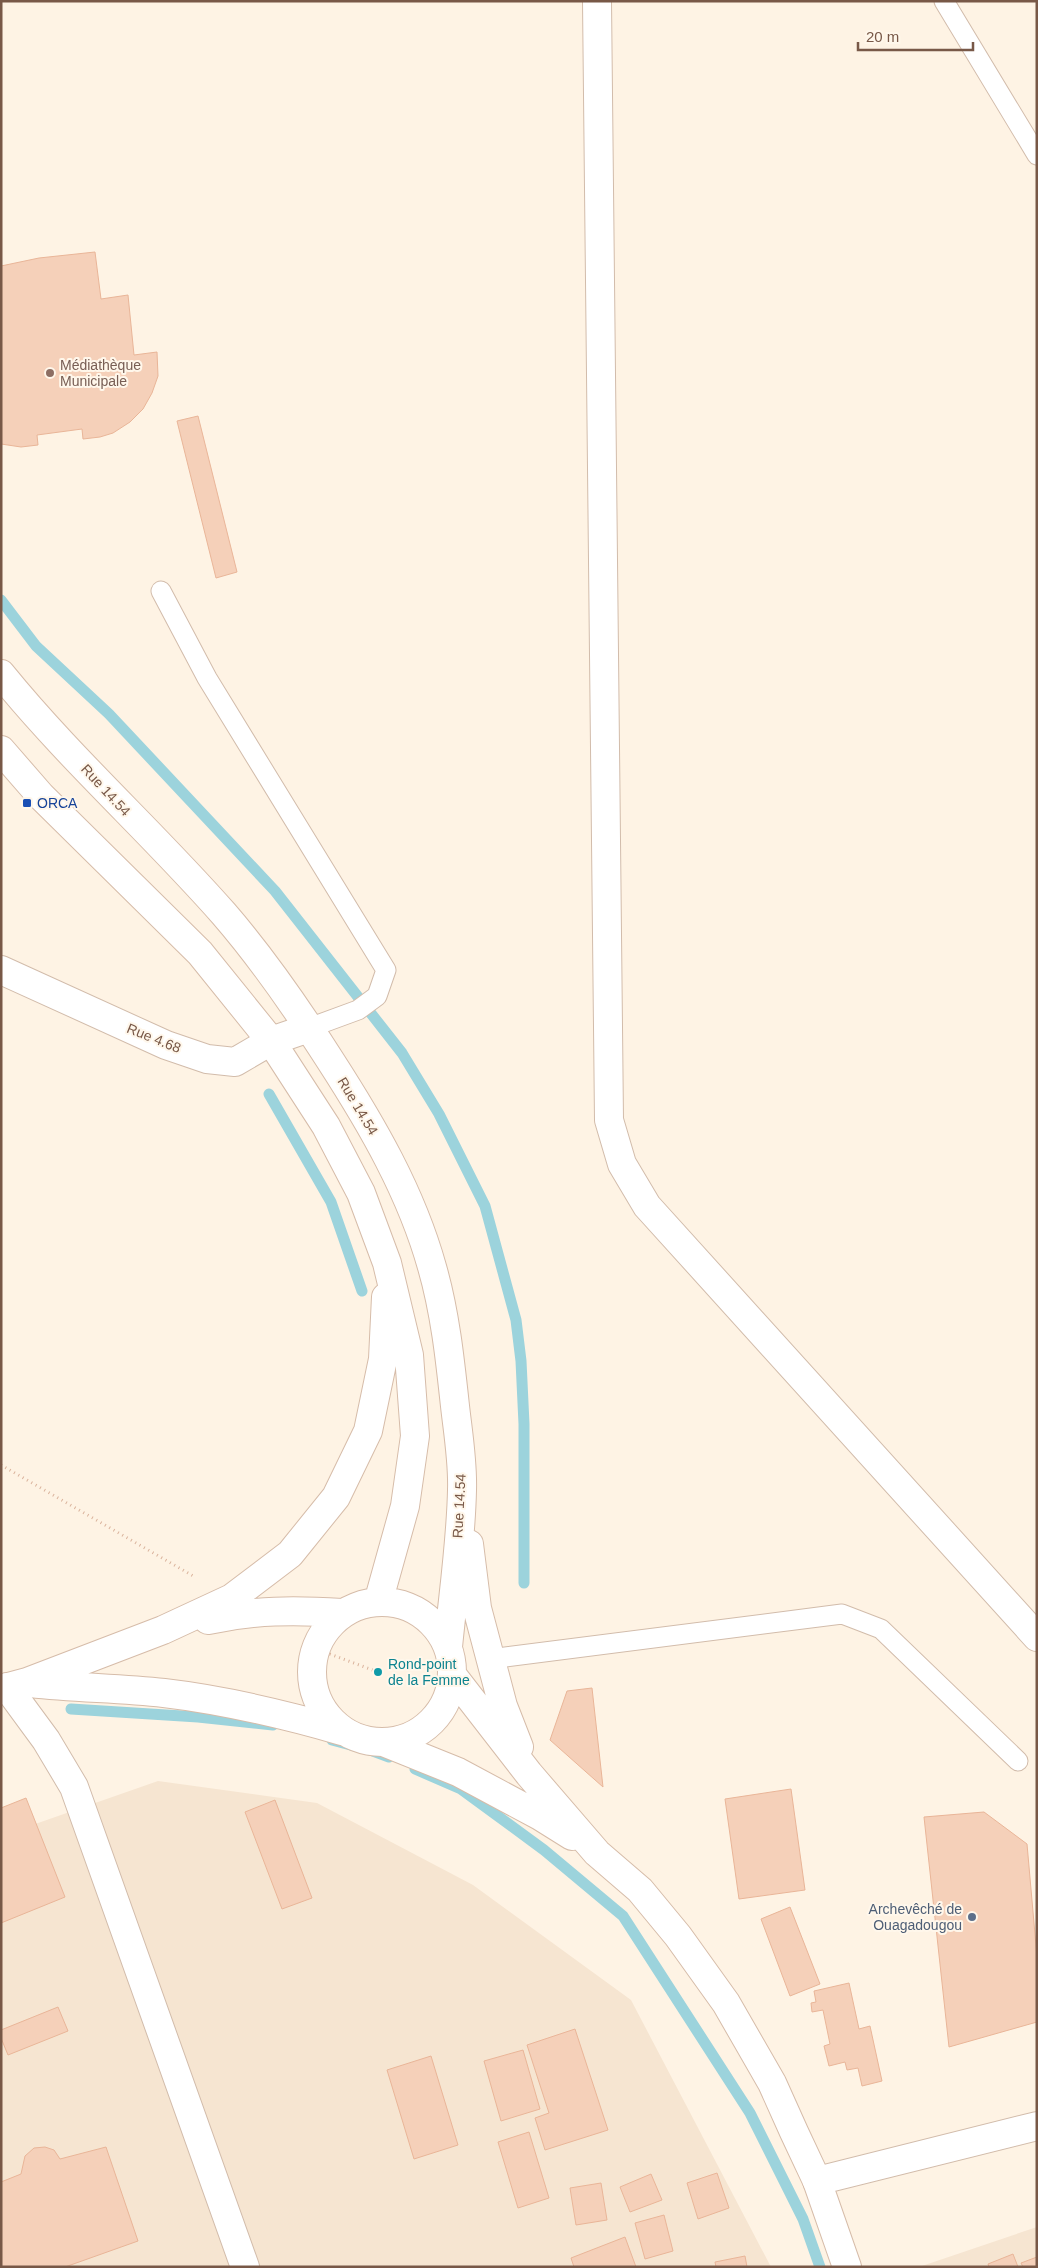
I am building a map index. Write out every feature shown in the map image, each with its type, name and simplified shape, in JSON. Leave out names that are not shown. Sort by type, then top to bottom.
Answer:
[{"type":"main road","points":[[597,1],[609,1120],[622,1164],[647,1206],[1037,1638]]},
{"type":"main road","name":"Rue 14.54","points":[[1,674],[141,828],[224,915],[310,1028],[361,1108],[396,1174],[425,1246],[442,1305],[449,1350],[462,1489],[448,1647]]},
{"type":"main road","points":[[1,750],[41,796],[200,953],[271,1041],[326,1126],[361,1193],[387,1263],[409,1356],[415,1436],[405,1506],[379,1599]]},
{"type":"main road","name":"Rue 4.68","points":[[1,970],[166,1045],[208,1059],[235,1062],[271,1041],[310,1028]]},
{"type":"main road","points":[[12,1686],[163,1630],[232,1598],[290,1554],[336,1497],[368,1431],[383,1359],[387,1263]]},
{"type":"main road","points":[[462,1489],[477,1608],[503,1706],[529,1774]]},
{"type":"main road","points":[[342,1731],[326,1715],[315,1695],[311,1647],[342,1613],[356,1606],[379,1599],[395,1602],[418,1611],[436,1626],[448,1647],[452,1661],[452,1676],[447,1701],[432,1722],[411,1737],[386,1743]]},
{"type":"main road","points":[[163,1630],[244,1613],[300,1610],[342,1613]]},
{"type":"main road","points":[[452,1676],[529,1774],[597,1853]]},
{"type":"main road","points":[[12,1686],[164,1693],[275,1712],[342,1731],[363,1740],[386,1743],[458,1772],[540,1816],[597,1853],[640,1890],[678,1936],[726,2003],[772,2083],[817,2181],[847,2267]]},
{"type":"main road","points":[[12,1686],[74,1787],[245,2267]]},
{"type":"main road","points":[[817,2181],[1037,2126]]},
{"type":"lane","points":[[944,1],[1037,155]]},
{"type":"lane","points":[[161,591],[207,678],[386,970],[377,996],[358,1010],[310,1028]]},
{"type":"lane","points":[[490,1659],[842,1614],[881,1629],[1018,1761]]},
{"type":"path","points":[[1,1465],[232,1598]]},
{"type":"path","points":[[311,1647],[378,1672]]},
{"type":"shaded area","points":[[158,1781],[317,1803],[473,1885],[631,2000],[771,2267],[1,2267],[1,1836]]},
{"type":"shaded area","points":[[1037,2227],[1037,2267],[919,2267]]},
{"type":"building","points":[[95,252],[101,299],[128,295],[134,355],[157,352],[158,376],[152,393],[143,409],[130,422],[113,433],[83,439],[82,429],[37,435],[38,445],[21,447],[1,444],[1,266],[39,258]]},
{"type":"building","points":[[198,416],[237,572],[216,578],[177,421]]},
{"type":"building","points":[[592,1688],[603,1787],[550,1740],[567,1691]]},
{"type":"building","points":[[791,1789],[805,1890],[739,1899],[725,1799]]},
{"type":"building","points":[[26,1798],[65,1897],[1,1923],[1,1808]]},
{"type":"building","points":[[275,1800],[312,1898],[282,1909],[245,1812]]},
{"type":"building","points":[[984,1812],[1027,1844],[1037,1957],[1037,2022],[949,2047],[924,1817]]},
{"type":"building","points":[[790,1907],[820,1984],[790,1996],[761,1919]]},
{"type":"building","points":[[849,1983],[859,2029],[870,2026],[882,2081],[862,2086],[858,2068],[847,2070],[845,2062],[829,2066],[824,2046],[830,2044],[823,2010],[812,2012],[811,2003],[816,2002],[814,1991]]},
{"type":"building","points":[[58,2007],[68,2031],[8,2055],[1,2038],[1,2030]]},
{"type":"building","points":[[575,2029],[608,2130],[545,2150],[535,2118],[549,2113],[527,2045]]},
{"type":"building","points":[[523,2050],[540,2109],[501,2121],[484,2061]]},
{"type":"building","points":[[431,2056],[458,2145],[414,2159],[387,2070]]},
{"type":"building","points":[[529,2132],[549,2198],[518,2208],[498,2142]]},
{"type":"building","points":[[45,2147],[54,2150],[60,2159],[106,2147],[138,2241],[65,2267],[1,2267],[1,2182],[21,2174],[25,2156],[34,2148]]},
{"type":"building","points":[[717,2173],[729,2208],[698,2219],[687,2183]]},
{"type":"building","points":[[651,2174],[662,2200],[630,2212],[620,2187]]},
{"type":"building","points":[[601,2183],[607,2220],[576,2225],[570,2188]]},
{"type":"building","points":[[664,2215],[673,2251],[645,2259],[635,2223]]},
{"type":"building","points":[[625,2237],[636,2267],[574,2267],[571,2258]]},
{"type":"building","points":[[1013,2254],[1018,2267],[989,2267],[988,2264]]},
{"type":"building","points":[[745,2256],[747,2267],[716,2267],[715,2262]]},
{"type":"building","points":[[1037,2257],[1037,2267],[1023,2267],[1021,2263]]},
{"type":"waterway","points":[[1,600],[36,646],[109,714],[275,891],[402,1053],[439,1114],[485,1206],[516,1320],[521,1361],[524,1424],[524,1583]]},
{"type":"waterway","points":[[269,1094],[331,1202],[362,1291]]},
{"type":"waterway","points":[[71,1709],[198,1717],[273,1725]]},
{"type":"waterway","points":[[332,1740],[389,1757]]},
{"type":"waterway","points":[[415,1769],[461,1789],[544,1850],[623,1916],[750,2113],[803,2219],[820,2267]]},
{"type":"place","name":"Médiathèque Municipale","points":[[50,373]]},
{"type":"place","name":"ORCA","points":[[27,803]]},
{"type":"place","name":"Rond-point de la Femme","points":[[378,1672]]},
{"type":"place","name":"Archevêché de Ouagadougou","points":[[972,1917]]}]
